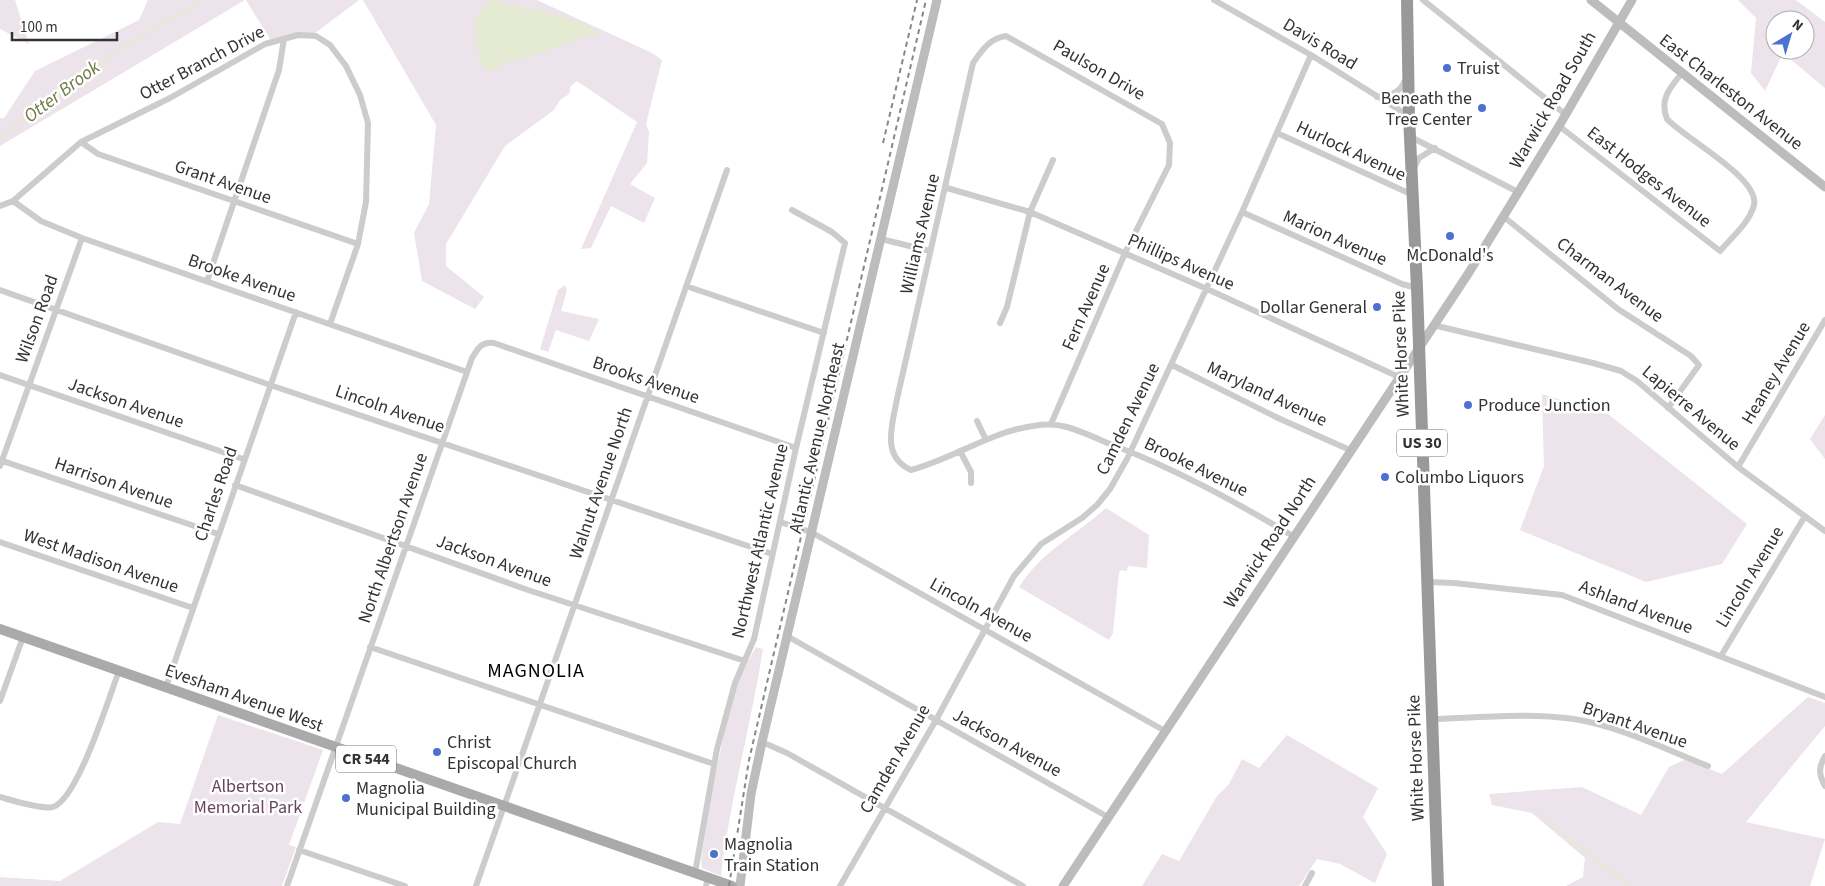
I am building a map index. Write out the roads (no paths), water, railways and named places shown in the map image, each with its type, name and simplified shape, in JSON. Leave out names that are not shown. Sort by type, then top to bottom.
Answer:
[{"type":"highway","name":"White Horse Pike","points":[[1407,0],[1407,74],[1417,288],[1438,886]]},
{"type":"main road","name":"Evesham Avenue West","points":[[0,629],[694,873],[707,882],[732,886]]},
{"type":"street","name":"Atlantic Avenue Northeast","points":[[740,886],[751,794],[762,742],[937,0]]},
{"type":"street","name":"Davis Road","points":[[1214,0],[1311,55],[1409,116]]},
{"type":"street","points":[[1423,0],[1565,114]]},
{"type":"street","name":"East Charleston Avenue","points":[[1591,0],[1825,187]]},
{"type":"street","name":"Warwick Road South","points":[[1504,217],[1632,0]]},
{"type":"street","name":"Otter Branch Drive","points":[[0,206],[12,201],[81,142],[170,98],[265,44],[298,35],[316,36],[330,45],[346,66],[360,95],[368,123],[366,202],[358,244],[330,324]]},
{"type":"street","name":"Paulson Drive","points":[[998,37],[1006,36],[1028,46],[1162,124],[1170,147]]},
{"type":"street","name":"Williams Avenue","points":[[891,448],[889,442],[896,399],[930,251],[947,188],[973,63],[982,50],[998,37]]},
{"type":"street","points":[[207,281],[279,70],[284,39]]},
{"type":"street","name":"Camden Avenue","points":[[840,886],[936,720],[1014,576],[1042,544],[1082,518],[1097,505],[1110,489],[1131,452],[1278,133],[1311,55]]},
{"type":"street","name":"East Hodges Avenue","points":[[1559,126],[1720,251],[1754,208],[1754,197],[1745,182],[1667,119],[1664,112],[1664,97],[1682,73]]},
{"type":"street","points":[[1377,96],[1395,94],[1402,86],[1407,74]]},
{"type":"street","name":"Hurlock Avenue","points":[[1278,133],[1413,195]]},
{"type":"street","points":[[1411,137],[1518,192]]},
{"type":"street","name":"Grant Avenue","points":[[81,142],[98,154],[234,203],[358,244]]},
{"type":"street","name":"Fern Avenue","points":[[1051,424],[1125,253],[1169,165],[1170,147]]},
{"type":"street","points":[[1412,171],[1419,158],[1435,148]]},
{"type":"street","points":[[1000,323],[1008,306],[1030,212],[1053,160]]},
{"type":"street","name":"Walnut Avenue North","points":[[476,886],[727,170]]},
{"type":"street","name":"Phillips Avenue","points":[[947,188],[1030,212],[1207,289],[1399,377]]},
{"type":"street","name":"Brooke Avenue","points":[[12,201],[41,221],[82,238],[467,372]]},
{"type":"street","name":"Northwest Atlantic Avenue","points":[[694,873],[714,764],[735,683],[754,639],[844,242],[832,232],[792,210]]},
{"type":"street","name":"Marion Avenue","points":[[1242,212],[1402,284],[1417,288]]},
{"type":"street","name":"Warwick Road North","points":[[1063,886],[1504,217]]},
{"type":"street","name":"Charman Avenue","points":[[1504,217],[1618,309],[1691,356],[1699,365],[1668,408]]},
{"type":"street","name":"Wilson Road","points":[[1,462],[82,238]]},
{"type":"street","points":[[881,239],[930,251]]},
{"type":"street","points":[[686,286],[824,332]]},
{"type":"street","name":"Lincoln Avenue","points":[[0,290],[270,385],[772,554]]},
{"type":"street","name":"Charles Road","points":[[166,687],[243,459],[296,312]]},
{"type":"street","name":"Heaney Avenue","points":[[1738,467],[1825,320]]},
{"type":"street","name":"Lapierre Avenue","points":[[1434,325],[1593,362],[1621,371],[1637,381],[1738,467],[1825,531]]},
{"type":"street","name":"Brooks Avenue","points":[[486,342],[494,343],[796,448]]},
{"type":"street","name":"North Albertson Avenue","points":[[287,886],[467,372],[478,348],[486,342]]},
{"type":"street","name":"Maryland Avenue","points":[[1172,365],[1278,418],[1350,450]]},
{"type":"street","name":"Jackson Avenue","points":[[0,375],[243,459]]},
{"type":"street","points":[[977,421],[986,440]]},
{"type":"street","name":"Brooke Avenue","points":[[891,448],[894,456],[911,470],[929,465],[986,440],[1026,427],[1051,424],[1067,427],[1131,452],[1231,499],[1293,536]]},
{"type":"street","points":[[960,452],[971,472],[971,483]]},
{"type":"street","name":"Harrison Avenue","points":[[1,462],[218,534]]},
{"type":"street","name":"Jackson Avenue","points":[[235,485],[574,605],[745,661]]},
{"type":"street","name":"Lincoln Avenue","points":[[1721,656],[1805,516]]},
{"type":"street","name":"Lincoln Avenue","points":[[780,522],[811,532],[1165,731]]},
{"type":"street","name":"West Madison Avenue","points":[[0,542],[193,608]]},
{"type":"street","name":"Ashland Avenue","points":[[1428,582],[1454,583],[1562,595],[1825,697]]},
{"type":"street","name":"Jackson Avenue","points":[[787,636],[1108,817]]},
{"type":"street","points":[[0,700],[23,637]]},
{"type":"street","points":[[370,647],[714,764]]},
{"type":"street","points":[[0,797],[48,808],[60,803],[66,797],[85,760],[119,671]]},
{"type":"street","name":"Bryant Avenue","points":[[1432,719],[1542,716],[1574,719],[1625,734],[1708,766]]},
{"type":"street","points":[[762,742],[787,753],[1023,886]]},
{"type":"street","points":[[1825,756],[1820,768],[1820,776],[1825,786]]},
{"type":"street","points":[[299,850],[404,886]]},
{"type":"street","points":[[1305,886],[1312,873]]},
{"type":"waterway","name":"Otter Brook","points":[[0,138],[23,119],[86,76],[110,54],[177,16],[201,0]]},
{"type":"waterway","points":[[1539,812],[1560,832],[1628,886]]},
{"type":"railway","points":[[883,143],[917,0]]},
{"type":"railway","points":[[729,886],[749,760],[926,0]]},
{"type":"place","name":"Truist","points":[[1447,68]]},
{"type":"place","name":"Beneath the Tree Center","points":[[1482,108]]},
{"type":"place","name":"McDonald's","points":[[1450,236]]},
{"type":"place","name":"Dollar General","points":[[1377,307]]},
{"type":"place","name":"Produce Junction","points":[[1468,405]]},
{"type":"place","name":"Columbo Liquors","points":[[1385,477]]},
{"type":"place","name":"Christ Episcopal Church","points":[[437,752]]},
{"type":"place","name":"Magnolia Municipal Building","points":[[346,798]]},
{"type":"place","name":"Magnolia Train Station","points":[[714,854]]},
{"type":"district","name":"MAGNOLIA","points":[[536,671]]},
{"type":"park label","name":"Albertson Memorial Park","points":[[248,796]]}]
